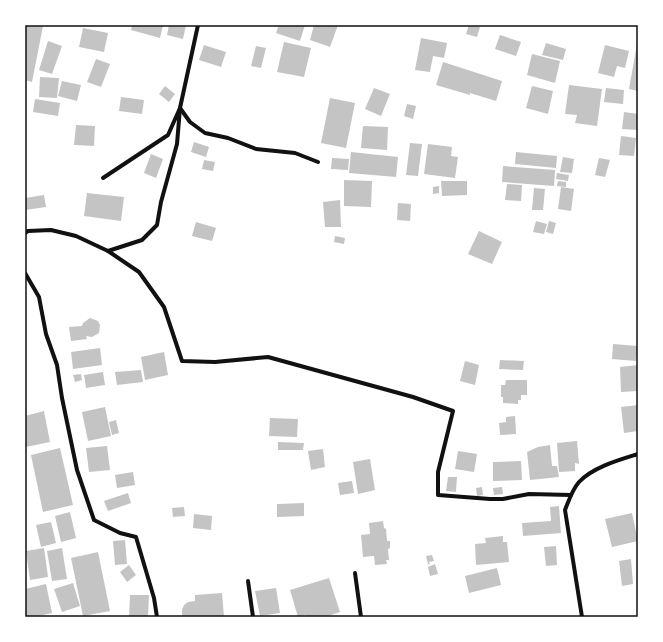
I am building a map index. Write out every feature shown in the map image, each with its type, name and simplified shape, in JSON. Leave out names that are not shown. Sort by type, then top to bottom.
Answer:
[{"type":"street","points":[[108,251],[142,240],[157,225],[177,144],[180,108],[198,25]]},
{"type":"street","points":[[180,108],[190,122],[205,133],[228,138],[256,148],[295,153],[318,162]]},
{"type":"street","points":[[103,178],[168,135],[180,108]]},
{"type":"street","points":[[25,233],[28,231],[51,230],[76,236],[108,251],[139,272],[164,307],[182,361],[215,362],[268,357],[413,398],[453,411],[438,472],[438,495],[490,499],[502,499],[529,494],[571,495]]},
{"type":"street","points":[[25,273],[39,297],[46,334],[57,365],[62,398],[77,470],[94,520],[120,533],[136,537],[154,598],[157,617]]},
{"type":"street","points":[[582,617],[566,510],[571,495],[580,482],[592,472],[638,454]]},
{"type":"street","points":[[355,573],[361,617]]},
{"type":"street","points":[[248,581],[253,617]]},
{"type":"building","points":[[25,25],[43,26],[32,82],[25,80]]},
{"type":"building","points":[[132,25],[163,25],[160,38],[131,30]]},
{"type":"building","points":[[169,25],[186,25],[183,39],[167,35]]},
{"type":"building","points":[[279,25],[305,25],[300,41],[276,33]]},
{"type":"building","points":[[314,25],[338,25],[330,47],[310,40]]},
{"type":"building","points":[[469,25],[480,27],[477,37],[466,34]]},
{"type":"building","points":[[83,28],[108,33],[104,52],[79,47]]},
{"type":"building","points":[[500,35],[521,42],[516,56],[495,49]]},
{"type":"building","points":[[421,38],[447,43],[444,58],[433,56],[430,72],[415,70]]},
{"type":"building","points":[[48,41],[62,46],[52,74],[39,70]]},
{"type":"building","points":[[284,42],[311,48],[304,77],[277,72]]},
{"type":"building","points":[[546,43],[566,49],[563,60],[542,55]]},
{"type":"building","points":[[638,44],[638,91],[629,89]]},
{"type":"building","points":[[204,45],[226,52],[221,67],[199,60]]},
{"type":"building","points":[[605,45],[629,51],[625,68],[617,66],[614,77],[598,73]]},
{"type":"building","points":[[256,46],[266,48],[261,68],[251,66]]},
{"type":"building","points":[[532,54],[560,61],[555,83],[527,75]]},
{"type":"building","points":[[96,59],[110,64],[101,87],[87,82]]},
{"type":"building","points":[[443,62],[502,81],[496,101],[436,85]]},
{"type":"building","points":[[40,77],[59,78],[57,98],[39,97]]},
{"type":"building","points":[[62,81],[81,85],[77,101],[58,96]]},
{"type":"building","points":[[569,85],[602,89],[597,126],[575,123],[577,115],[565,114]]},
{"type":"building","points":[[165,86],[175,94],[169,102],[159,94]]},
{"type":"building","points":[[532,86],[553,91],[548,114],[526,108]]},
{"type":"building","points":[[374,88],[390,94],[381,116],[365,109]]},
{"type":"building","points":[[606,88],[624,90],[623,104],[604,102]]},
{"type":"building","points":[[121,97],[144,100],[142,114],[119,111]]},
{"type":"building","points":[[330,98],[355,103],[346,148],[321,143]]},
{"type":"building","points":[[35,99],[60,103],[58,116],[33,112]]},
{"type":"building","points":[[407,104],[416,106],[413,119],[404,116]]},
{"type":"building","points":[[624,112],[638,114],[638,130],[622,129]]},
{"type":"building","points":[[76,125],[95,126],[94,146],[74,145]]},
{"type":"building","points":[[363,126],[388,127],[387,150],[361,148]]},
{"type":"building","points":[[621,136],[636,138],[634,156],[619,155]]},
{"type":"building","points":[[194,142],[209,147],[206,157],[191,152]]},
{"type":"building","points":[[410,143],[422,144],[418,176],[406,175]]},
{"type":"building","points":[[428,144],[452,147],[451,156],[458,157],[455,178],[424,174]]},
{"type":"building","points":[[351,152],[398,157],[396,177],[349,173]]},
{"type":"building","points":[[516,152],[557,156],[556,168],[515,164]]},
{"type":"building","points":[[151,154],[163,159],[156,178],[144,173]]},
{"type":"building","points":[[563,157],[574,159],[572,173],[560,172]]},
{"type":"building","points":[[332,158],[349,159],[348,170],[331,169]]},
{"type":"building","points":[[599,158],[610,160],[605,177],[595,175]]},
{"type":"building","points":[[204,160],[215,162],[213,171],[202,169]]},
{"type":"building","points":[[503,166],[555,170],[554,186],[502,182]]},
{"type":"building","points":[[557,173],[569,175],[568,181],[556,179]]},
{"type":"building","points":[[344,180],[372,181],[371,207],[344,206]]},
{"type":"building","points":[[441,181],[467,181],[467,195],[442,196]]},
{"type":"building","points":[[558,181],[566,182],[566,187],[557,186]]},
{"type":"building","points":[[507,184],[522,185],[521,201],[505,200]]},
{"type":"building","points":[[439,186],[439,193],[433,194],[433,187]]},
{"type":"building","points":[[561,187],[574,189],[571,211],[558,209]]},
{"type":"building","points":[[534,188],[545,189],[543,210],[532,210]]},
{"type":"building","points":[[87,193],[124,197],[121,221],[84,216]]},
{"type":"building","points":[[44,195],[46,207],[25,210],[25,198]]},
{"type":"building","points":[[340,200],[341,227],[325,227],[323,202]]},
{"type":"building","points":[[398,203],[411,204],[410,221],[397,220]]},
{"type":"building","points":[[536,221],[547,224],[544,234],[533,232]]},
{"type":"building","points":[[549,221],[556,223],[553,234],[546,232]]},
{"type":"building","points":[[196,222],[216,228],[212,241],[192,236]]},
{"type":"building","points":[[479,231],[502,242],[492,264],[468,254]]},
{"type":"building","points":[[335,236],[345,238],[344,244],[334,242]]},
{"type":"building","points":[[90,318],[98,321],[100,325],[99,333],[92,337],[86,336],[87,339],[71,341],[69,327],[82,326],[83,323]]},
{"type":"building","points":[[613,344],[638,346],[636,361],[612,359]]},
{"type":"building","points":[[100,348],[102,365],[73,369],[71,352]]},
{"type":"building","points":[[164,352],[168,375],[145,380],[141,357]]},
{"type":"building","points":[[500,360],[524,361],[523,370],[499,369]]},
{"type":"building","points":[[465,361],[479,365],[475,385],[460,381]]},
{"type":"building","points":[[638,365],[638,391],[621,392],[620,367]]},
{"type":"building","points":[[141,370],[143,382],[117,385],[115,372]]},
{"type":"building","points":[[103,372],[105,385],[86,388],[84,375]]},
{"type":"building","points":[[81,374],[82,380],[75,382],[73,375]]},
{"type":"building","points":[[506,380],[527,380],[527,395],[521,395],[521,400],[518,400],[518,404],[503,403],[503,397],[501,397],[501,385],[505,385]]},
{"type":"building","points":[[638,405],[638,431],[624,433],[621,407]]},
{"type":"building","points":[[105,407],[111,436],[88,441],[82,412]]},
{"type":"building","points":[[44,411],[50,442],[26,447],[25,416]]},
{"type":"building","points":[[515,416],[516,434],[500,435],[499,423],[506,422],[506,417]]},
{"type":"building","points":[[270,418],[298,419],[297,437],[269,436]]},
{"type":"building","points":[[116,420],[119,433],[112,435],[109,422]]},
{"type":"building","points":[[577,441],[579,464],[575,463],[575,471],[559,472],[557,443]]},
{"type":"building","points":[[278,442],[304,443],[303,450],[278,450]]},
{"type":"building","points":[[550,445],[552,466],[557,466],[559,477],[530,480],[527,452],[538,447]]},
{"type":"building","points":[[107,446],[110,470],[89,472],[86,448]]},
{"type":"building","points":[[60,448],[73,505],[43,512],[31,455]]},
{"type":"building","points":[[323,449],[325,467],[311,470],[308,451]]},
{"type":"building","points":[[458,451],[477,454],[474,472],[455,469]]},
{"type":"building","points":[[370,459],[375,490],[358,494],[353,462]]},
{"type":"building","points":[[521,461],[522,480],[493,481],[493,462]]},
{"type":"building","points":[[133,472],[135,485],[117,488],[115,475]]},
{"type":"building","points":[[448,477],[457,477],[456,492],[446,491]]},
{"type":"building","points":[[352,481],[354,493],[340,495],[338,483]]},
{"type":"building","points":[[482,487],[483,495],[477,496],[476,488]]},
{"type":"building","points":[[502,487],[503,494],[494,495],[493,488]]},
{"type":"building","points":[[128,493],[131,503],[108,511],[104,501]]},
{"type":"building","points":[[304,503],[304,516],[277,517],[277,504]]},
{"type":"building","points":[[559,506],[561,533],[523,536],[522,523],[551,521],[550,507]]},
{"type":"building","points":[[184,507],[185,516],[173,517],[172,508]]},
{"type":"building","points":[[70,512],[76,538],[61,542],[55,516]]},
{"type":"building","points":[[632,513],[638,541],[612,547],[605,519]]},
{"type":"building","points":[[194,514],[212,516],[211,530],[193,528]]},
{"type":"building","points":[[383,521],[384,528],[386,529],[387,541],[390,541],[390,548],[388,549],[389,560],[386,560],[387,564],[375,565],[374,556],[363,557],[361,535],[370,534],[369,523]]},
{"type":"building","points":[[51,522],[56,543],[41,547],[36,525]]},
{"type":"building","points":[[503,536],[503,542],[507,542],[509,562],[476,565],[475,544],[486,543],[485,538]]},
{"type":"building","points":[[125,540],[127,564],[115,565],[113,541]]},
{"type":"building","points":[[556,546],[557,565],[546,566],[544,547]]},
{"type":"building","points":[[44,548],[48,577],[30,580],[26,551]]},
{"type":"building","points":[[62,548],[67,579],[52,581],[47,551]]},
{"type":"building","points":[[98,552],[110,611],[83,616],[71,558]]},
{"type":"building","points":[[432,555],[434,561],[429,562],[430,564],[428,564],[426,556]]},
{"type":"building","points":[[631,559],[633,584],[622,586],[619,561]]},
{"type":"building","points":[[435,564],[438,574],[430,576],[428,567]]},
{"type":"building","points":[[129,565],[136,575],[127,582],[120,572]]},
{"type":"building","points":[[497,568],[501,585],[469,593],[465,576]]},
{"type":"building","points":[[329,578],[340,612],[325,617],[306,617],[306,615],[298,617],[290,590]]},
{"type":"building","points":[[73,583],[80,606],[62,612],[54,589]]},
{"type":"building","points":[[46,584],[52,613],[34,617],[25,617],[25,589]]},
{"type":"building","points":[[276,588],[280,613],[260,616],[255,591]]},
{"type":"building","points":[[222,593],[224,617],[182,617],[184,605],[188,602],[195,601],[195,595]]},
{"type":"building","points":[[130,595],[149,595],[148,617],[129,617]]}]
